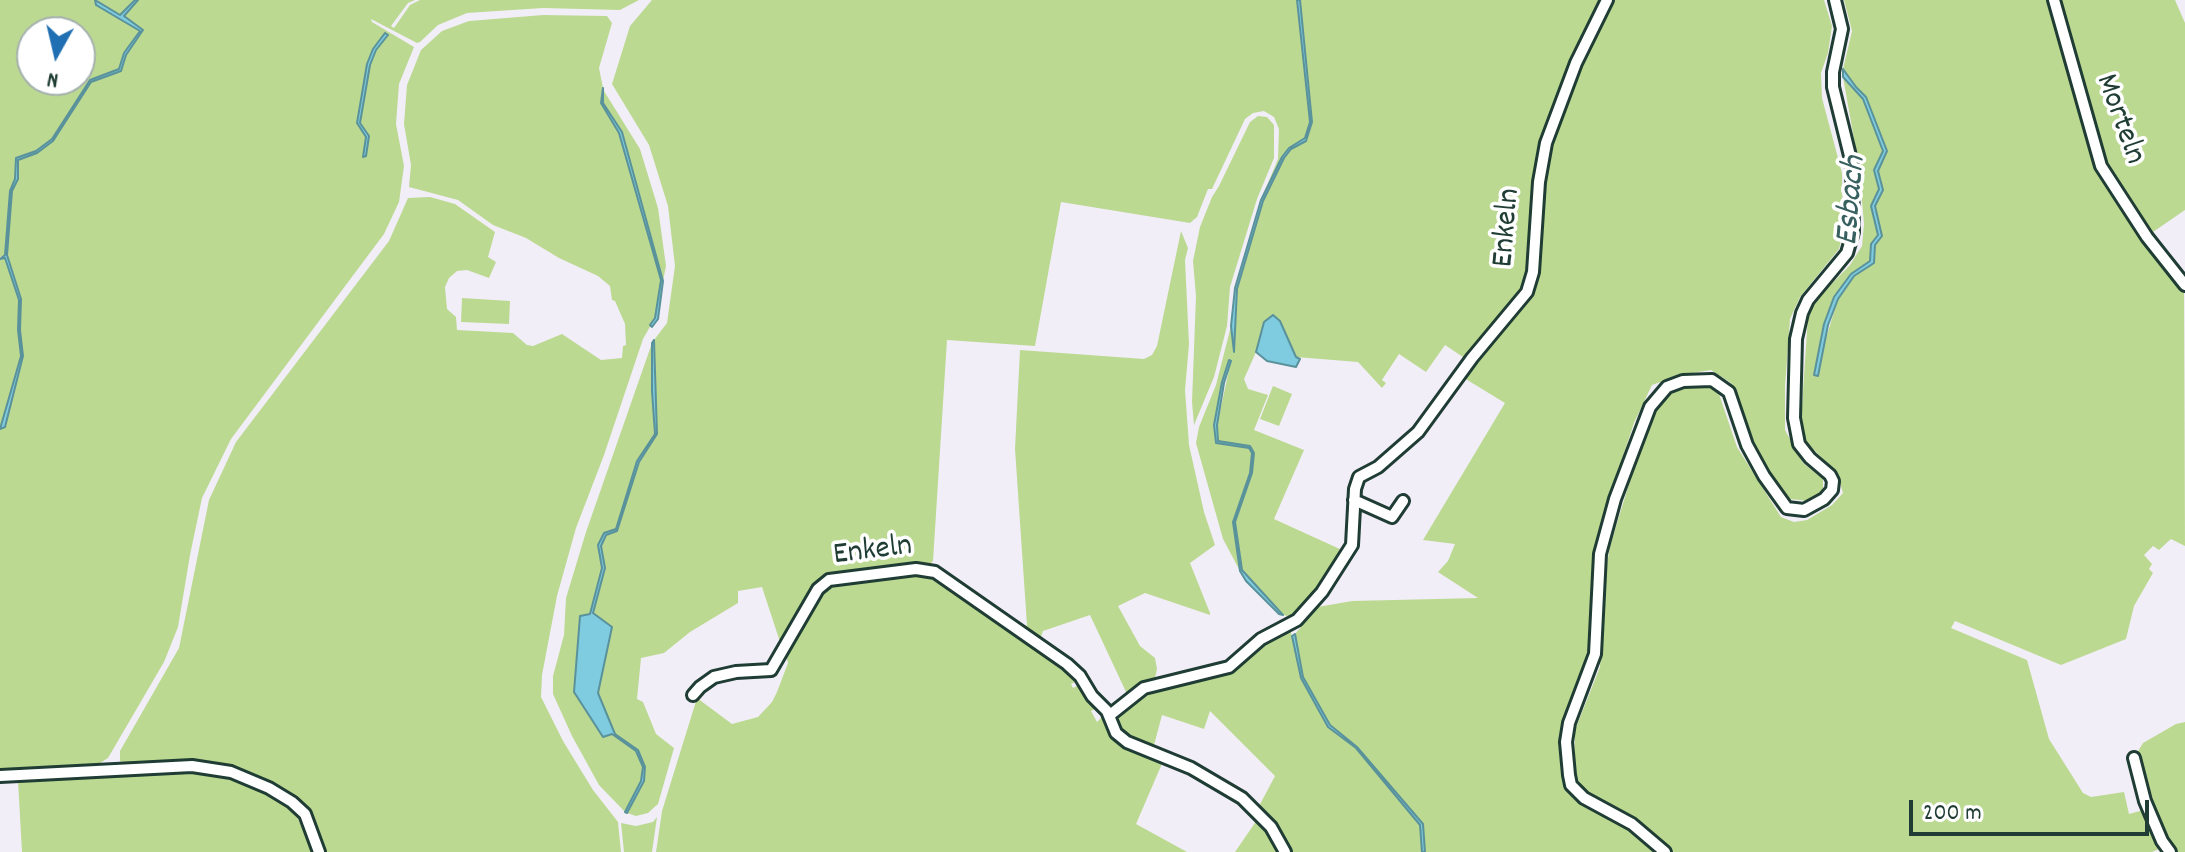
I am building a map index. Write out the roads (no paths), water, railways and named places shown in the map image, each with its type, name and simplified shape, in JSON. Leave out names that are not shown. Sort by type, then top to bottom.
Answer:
[{"type":"street","name":"Enkeln","points":[[1110,715],[1144,688],[1224,669],[1261,639],[1302,616],[1322,592],[1352,545],[1354,500],[1360,475],[1378,467],[1418,432],[1472,358],[1527,292],[1533,272],[1539,182],[1546,143],[1576,63],[1607,0]]},
{"type":"street","points":[[1665,852],[1632,824],[1584,798],[1571,785],[1566,742],[1595,654],[1600,554],[1615,499],[1650,407],[1667,387],[1683,381],[1712,380],[1729,392],[1747,445],[1787,508],[1804,510],[1824,499],[1832,490],[1830,475],[1799,444],[1794,418],[1796,339],[1802,313],[1815,291],[1847,253],[1853,232],[1852,164],[1832,80],[1842,29],[1835,0]]},
{"type":"street","name":"Morteln","points":[[2054,0],[2101,166],[2147,237],[2185,285]]},
{"type":"street","points":[[1354,500],[1392,517],[1403,501]]},
{"type":"street","name":"Enkeln","points":[[693,695],[714,677],[771,670],[818,589],[829,580],[916,569],[935,572],[1067,664],[1110,715],[1116,733],[1127,742],[1191,768],[1242,798],[1265,820],[1285,852]]},
{"type":"street","points":[[2134,758],[2145,801],[2170,852]]},
{"type":"street","points":[[0,776],[192,766],[231,772],[269,788],[292,802],[305,814],[319,852]]},
{"type":"water","points":[[95,0],[120,15],[138,0],[124,16],[143,30],[126,55],[121,71],[96,80],[119,69],[124,53],[140,31],[96,5]]},
{"type":"water","points":[[1297,0],[1300,0],[1312,122],[1306,141],[1291,149],[1284,158],[1263,201],[1237,289],[1234,352],[1231,326],[1235,288],[1261,200],[1282,157],[1289,148],[1305,138],[1310,122]]},
{"type":"water","points":[[385,33],[388,35],[376,50],[370,65],[360,123],[369,136],[366,156],[363,157],[366,137],[357,123],[367,64]]},
{"type":"water","points":[[1843,69],[1866,97],[1887,151],[1878,171],[1883,190],[1875,206],[1882,236],[1875,245],[1874,263],[1854,276],[1838,299],[1828,325],[1818,376],[1814,375],[1824,324],[1834,297],[1851,274],[1870,261],[1871,244],[1878,235],[1871,206],[1879,189],[1874,170],[1883,151],[1863,99],[1843,77]]},
{"type":"water","points":[[603,88],[603,103],[622,132],[663,281],[658,319],[652,327],[661,280],[619,133],[601,103]]},
{"type":"water","points":[[82,96],[53,141],[37,153],[18,160],[7,255],[21,299],[23,356],[5,427],[0,429],[21,356],[18,330],[19,300],[5,258],[0,259],[5,255],[10,191],[15,179],[16,158],[36,151],[52,139]]},
{"type":"water","points":[[1273,315],[1280,321],[1296,357],[1300,359],[1296,367],[1267,361],[1256,352],[1264,322]]},
{"type":"water","points":[[654,340],[657,434],[639,462],[617,531],[606,535],[601,546],[605,568],[593,613],[612,627],[598,693],[615,734],[638,750],[645,767],[644,781],[627,813],[641,781],[643,767],[636,751],[612,734],[603,737],[574,692],[580,616],[590,614],[602,568],[598,545],[604,533],[616,529],[637,461],[655,434],[652,391]]},
{"type":"water","points":[[1229,360],[1217,425],[1218,441],[1250,446],[1254,453],[1252,473],[1235,522],[1242,570],[1283,615],[1246,581],[1240,571],[1233,522],[1250,473],[1252,453],[1249,448],[1216,443],[1214,425]]},
{"type":"water","points":[[1295,634],[1303,677],[1330,725],[1357,747],[1423,824],[1425,852],[1422,852],[1420,825],[1356,748],[1328,727],[1301,678],[1292,636]]},
{"type":"water label","name":"Esbach","points":[[1854,201]]}]
